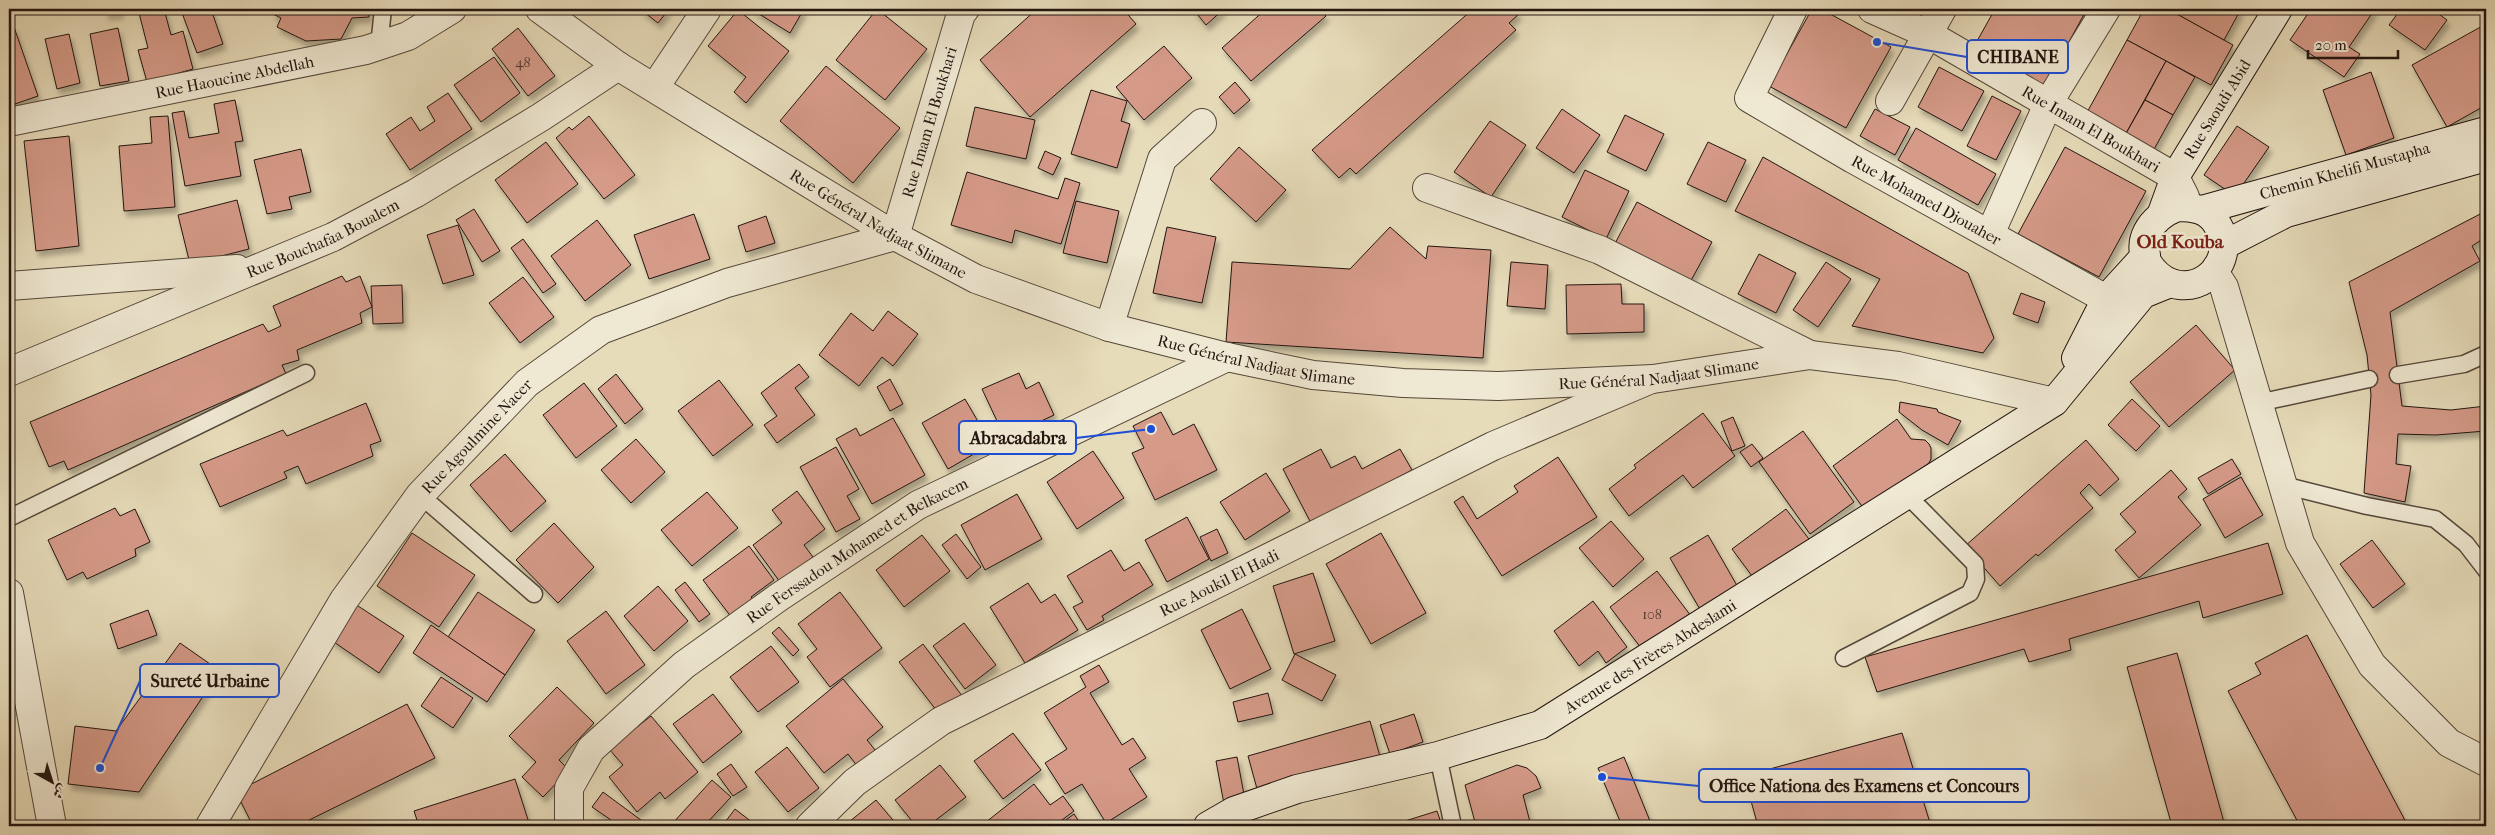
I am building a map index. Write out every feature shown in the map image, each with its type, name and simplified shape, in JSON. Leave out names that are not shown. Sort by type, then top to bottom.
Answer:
[{"type":"street","name":"Rue Haoucine Abdellah","points":[[9,122],[366,50],[408,36],[452,9]]},
{"type":"street","name":"Rue Général Nadjaat Slimane","points":[[540,9],[618,66],[895,236],[976,278],[1109,327],[1227,357],[1313,375],[1403,383],[1498,386],[1653,379],[1810,356],[1898,366],[2054,402]]},
{"type":"street","points":[[655,87],[707,9]]},
{"type":"street","name":"Rue Imam El Boukhari","points":[[895,236],[960,14],[965,9]]},
{"type":"street","name":"Rue Mohamed Djouaher","points":[[1793,9],[1749,98],[1853,159],[2106,299]]},
{"type":"street","name":"Rue Imam El Boukhari","points":[[1872,9],[1928,34],[2049,102],[2175,177],[2196,208]]},
{"type":"street","points":[[1890,101],[1942,9]]},
{"type":"street","points":[[1990,234],[2049,102],[2106,9]]},
{"type":"street","name":"Rue Saoudi Abid","points":[[2162,213],[2175,177],[2278,9]]},
{"type":"street","name":"Rue Bouchafaa Boualem","points":[[9,372],[333,237],[416,193],[541,117],[618,66]]},
{"type":"street","points":[[1109,327],[1162,159],[1202,123]]},
{"type":"street","name":"Chemin Khelifi Mustapha","points":[[2196,208],[2486,131]]},
{"type":"street","name":"Chemin Khelifi Mustapha","points":[[2221,256],[2286,213],[2486,156]]},
{"type":"street","points":[[1427,188],[1600,250],[1810,356]]},
{"type":"street","points":[[2221,256],[2210,276],[2191,285],[2170,283],[2159,277],[2150,267],[2146,255],[2144,237],[2162,213],[2177,207],[2196,208],[2214,220],[2221,232],[2221,256],[2215,273],[2224,287],[2300,543],[2372,665],[2449,743],[2486,762]]},
{"type":"street","name":"Rue Agoulmine Nacer","points":[[210,826],[344,600],[420,496],[527,383],[601,330],[728,283],[895,236]]},
{"type":"street","points":[[2054,402],[2106,299],[2146,255]]},
{"type":"street","points":[[9,286],[261,267]]},
{"type":"street","points":[[2054,402],[2143,294],[2170,283]]},
{"type":"street","name":"Rue Ferssadou Mohamed et Belkacem","points":[[569,826],[569,788],[591,749],[684,665],[763,608],[918,505],[1227,357]]},
{"type":"street","name":"Rue Aoukil El Hadi","points":[[810,826],[855,782],[941,721],[1493,446],[1653,379]]},
{"type":"street","name":"Avenue des Frères Abdeslami","points":[[1208,826],[1234,811],[1297,789],[1438,756],[1540,725],[2054,402]]},
{"type":"street","points":[[9,593],[52,826]]},
{"type":"lane","points":[[378,46],[383,9]]},
{"type":"lane","points":[[2398,375],[2464,364],[2486,354]]},
{"type":"lane","points":[[9,518],[306,372]]},
{"type":"lane","points":[[2258,403],[2369,379]]},
{"type":"lane","points":[[2283,485],[2366,506],[2435,519],[2466,544],[2486,570]]},
{"type":"lane","points":[[1844,658],[1970,593],[1976,579],[1975,564],[1906,494]]},
{"type":"lane","points":[[420,496],[534,594]]},
{"type":"lane","points":[[1438,756],[1453,826]]},
{"type":"building","points":[[105,9],[120,9],[121,13],[106,14]]},
{"type":"building","points":[[138,9],[164,9],[171,35],[183,31],[193,69],[147,82],[138,50],[148,48]]},
{"type":"building","points":[[193,9],[211,9],[223,44],[197,53],[182,13]]},
{"type":"building","points":[[275,9],[369,9],[369,17],[352,18],[341,39],[306,41],[277,27],[281,18],[273,14]]},
{"type":"building","points":[[640,9],[669,9],[658,23]]},
{"type":"building","points":[[751,9],[804,9],[790,33]]},
{"type":"building","points":[[877,9],[927,49],[885,100],[836,60]]},
{"type":"building","points":[[1037,9],[1123,9],[1136,24],[1030,117],[980,60]]},
{"type":"building","points":[[1193,9],[1224,9],[1206,25]]},
{"type":"building","points":[[1266,9],[1319,9],[1326,16],[1251,81],[1222,48]]},
{"type":"building","points":[[1473,9],[1513,9],[1519,14],[1509,23],[1516,30],[1356,174],[1350,168],[1339,178],[1312,150]]},
{"type":"building","points":[[1812,9],[1821,9],[1891,47],[1846,128],[1769,86]]},
{"type":"building","points":[[1995,9],[2087,9],[2043,89],[1972,50]]},
{"type":"building","points":[[2144,9],[2168,9],[2233,45],[2211,85],[2127,40]]},
{"type":"building","points":[[2168,9],[2241,9],[2224,40]]},
{"type":"building","points":[[2311,9],[2375,9],[2349,47],[2360,54],[2344,77],[2290,40]]},
{"type":"building","points":[[2401,9],[2432,9],[2447,20],[2425,50],[2389,25]]},
{"type":"building","points":[[738,10],[789,51],[746,103],[734,92],[746,77],[708,46]]},
{"type":"building","points":[[2486,24],[2486,105],[2447,127],[2412,65]]},
{"type":"building","points":[[14,27],[38,96],[9,106],[9,29]]},
{"type":"building","points":[[118,28],[129,81],[100,86],[90,34]]},
{"type":"building","points":[[518,28],[555,76],[528,96],[492,49]]},
{"type":"building","points":[[69,34],[80,83],[57,89],[45,39]]},
{"type":"building","points":[[2127,40],[2166,61],[2124,137],[2085,116]]},
{"type":"building","points":[[1164,46],[1192,78],[1144,120],[1116,87]]},
{"type":"building","points":[[494,57],[520,93],[481,122],[454,85]]},
{"type":"building","points":[[2166,61],[2195,77],[2173,115],[2145,100]]},
{"type":"building","points":[[826,66],[900,128],[853,183],[780,121]]},
{"type":"building","points":[[1939,67],[1984,91],[1962,131],[1918,107]]},
{"type":"building","points":[[2371,72],[2394,138],[2346,155],[2323,90]]},
{"type":"building","points":[[1235,82],[1250,100],[1234,114],[1219,97]]},
{"type":"building","points":[[1091,90],[1127,101],[1121,121],[1130,124],[1117,168],[1071,154]]},
{"type":"building","points":[[448,93],[472,129],[410,170],[386,134],[411,117],[420,131],[435,121],[427,107]]},
{"type":"building","points":[[1992,96],[2021,111],[1996,160],[1967,146]]},
{"type":"building","points":[[235,100],[243,141],[235,142],[241,176],[185,186],[172,113],[184,111],[189,138],[219,133],[214,104]]},
{"type":"building","points":[[2145,100],[2173,115],[2152,153],[2124,137]]},
{"type":"building","points":[[975,107],[1035,120],[1026,159],[966,146]]},
{"type":"building","points":[[1562,109],[1600,135],[1574,173],[1536,148]]},
{"type":"building","points":[[1875,109],[1910,127],[1895,155],[1860,136]]},
{"type":"building","points":[[1625,115],[1664,134],[1646,171],[1607,152]]},
{"type":"building","points":[[168,116],[175,207],[124,211],[119,146],[152,143],[150,117]]},
{"type":"building","points":[[589,116],[635,175],[604,199],[556,138],[569,127],[572,130]]},
{"type":"building","points":[[1490,121],[1526,145],[1491,197],[1454,172]]},
{"type":"building","points":[[2237,126],[2269,147],[2235,196],[2204,175]]},
{"type":"building","points":[[1916,128],[1996,174],[1978,205],[1898,160]]},
{"type":"building","points":[[69,136],[79,246],[36,251],[24,141]]},
{"type":"building","points":[[546,142],[578,184],[527,223],[495,180]]},
{"type":"building","points":[[1708,142],[1746,160],[1726,202],[1687,184]]},
{"type":"building","points":[[1239,147],[1286,190],[1256,222],[1210,179]]},
{"type":"building","points":[[2065,147],[2146,191],[2099,277],[2018,234]]},
{"type":"building","points":[[301,149],[311,192],[289,197],[292,209],[267,214],[254,160]]},
{"type":"building","points":[[1045,151],[1061,158],[1053,175],[1038,168]]},
{"type":"building","points":[[1763,157],[1968,273],[1994,338],[1983,353],[1852,326],[1880,279],[1735,211]]},
{"type":"building","points":[[1585,170],[1629,191],[1606,239],[1562,217]]},
{"type":"building","points":[[967,172],[1058,199],[1065,178],[1080,183],[1061,244],[1015,230],[1012,243],[951,225]]},
{"type":"building","points":[[237,200],[249,249],[190,264],[178,215]]},
{"type":"building","points":[[1076,201],[1119,211],[1107,263],[1063,253]]},
{"type":"building","points":[[1637,202],[1712,242],[1688,286],[1612,249]]},
{"type":"building","points":[[474,209],[500,251],[482,262],[456,220]]},
{"type":"building","points":[[2486,211],[2486,237],[2472,246],[2480,261],[2390,312],[2402,406],[2451,410],[2486,406],[2486,431],[2436,435],[2398,434],[2396,464],[2411,466],[2405,502],[2364,493],[2371,395],[2367,355],[2349,282]]},
{"type":"building","points":[[694,214],[710,259],[649,279],[634,235]]},
{"type":"building","points":[[766,216],[775,243],[746,252],[738,226]]},
{"type":"building","points":[[597,220],[631,265],[585,301],[551,256]]},
{"type":"building","points":[[458,225],[474,275],[443,284],[427,235]]},
{"type":"building","points":[[1167,227],[1216,237],[1202,303],[1153,293]]},
{"type":"building","points":[[1390,227],[1426,259],[1428,246],[1491,250],[1483,358],[1226,342],[1232,262],[1350,269]]},
{"type":"building","points":[[523,239],[556,284],[543,293],[511,248]]},
{"type":"building","points":[[1759,254],[1796,273],[1776,313],[1738,294]]},
{"type":"building","points":[[1511,262],[1548,265],[1545,309],[1507,306]]},
{"type":"building","points":[[1826,262],[1851,279],[1818,327],[1793,310]]},
{"type":"building","points":[[342,276],[346,282],[360,276],[372,307],[360,313],[362,323],[297,350],[299,360],[282,365],[286,374],[68,470],[64,461],[49,467],[30,422],[263,324],[268,332],[281,326],[273,306]]},
{"type":"building","points":[[523,277],[554,317],[520,343],[489,303]]},
{"type":"building","points":[[1621,284],[1622,304],[1644,304],[1644,332],[1567,334],[1566,285]]},
{"type":"building","points":[[402,285],[403,323],[373,324],[371,286]]},
{"type":"building","points":[[2021,293],[2045,302],[2038,323],[2013,314]]},
{"type":"building","points":[[888,311],[918,334],[893,366],[882,357],[859,386],[819,355],[851,313],[873,331]]},
{"type":"building","points":[[2196,325],[2235,370],[2169,427],[2130,382]]},
{"type":"building","points":[[799,364],[809,377],[795,388],[815,415],[777,443],[764,425],[777,416],[761,393]]},
{"type":"building","points":[[1019,373],[1026,389],[1039,382],[1054,415],[1005,438],[982,389]]},
{"type":"building","points":[[616,374],[643,409],[625,424],[598,389]]},
{"type":"building","points":[[890,379],[903,404],[890,411],[877,387]]},
{"type":"building","points":[[719,380],[753,425],[713,456],[678,411]]},
{"type":"building","points":[[584,383],[617,426],[576,458],[543,415]]},
{"type":"building","points":[[965,399],[991,444],[948,469],[922,423]]},
{"type":"building","points":[[2132,399],[2160,426],[2136,451],[2108,425]]},
{"type":"building","points":[[1900,402],[1937,409],[1938,412],[1961,421],[1948,445],[1922,430],[1899,412]]},
{"type":"building","points":[[366,403],[381,441],[370,445],[373,456],[306,484],[298,466],[284,472],[287,478],[220,507],[200,464],[283,430],[287,436]]},
{"type":"building","points":[[1161,412],[1173,435],[1194,424],[1217,470],[1155,500],[1132,453],[1144,448],[1133,426]]},
{"type":"building","points":[[1703,413],[1735,456],[1693,488],[1683,475],[1629,516],[1609,489],[1636,468],[1634,465]]},
{"type":"building","points":[[1733,417],[1745,446],[1732,451],[1721,422]]},
{"type":"building","points":[[893,418],[925,475],[872,504],[836,439],[856,428],[860,436]]},
{"type":"building","points":[[1897,419],[1911,439],[1925,440],[1929,444],[1931,459],[1929,463],[1864,509],[1833,466]]},
{"type":"building","points":[[1803,431],[1854,502],[1810,534],[1759,462]]},
{"type":"building","points":[[636,439],[665,472],[631,503],[601,470]]},
{"type":"building","points":[[2086,440],[2119,479],[2100,496],[2089,484],[2080,493],[2093,508],[2000,586],[1965,546]]},
{"type":"building","points":[[1752,444],[1763,458],[1751,467],[1740,452]]},
{"type":"building","points":[[836,447],[859,489],[847,496],[860,519],[836,532],[800,467]]},
{"type":"building","points":[[1321,449],[1331,468],[1355,456],[1362,469],[1400,449],[1412,470],[1323,517],[1313,527],[1283,469]]},
{"type":"building","points":[[1093,451],[1124,498],[1077,529],[1047,482]]},
{"type":"building","points":[[505,454],[546,501],[511,532],[470,485]]},
{"type":"building","points":[[1558,457],[1597,517],[1502,576],[1454,502],[1463,496],[1477,519],[1518,492],[1514,486]]},
{"type":"building","points":[[2232,459],[2241,474],[2208,494],[2198,478]]},
{"type":"building","points":[[2171,470],[2187,489],[2178,497],[2201,525],[2139,578],[2115,550],[2136,532],[2120,514]]},
{"type":"building","points":[[1266,473],[1290,511],[1245,540],[1220,502]]},
{"type":"building","points":[[2241,477],[2263,515],[2225,538],[2203,499]]},
{"type":"building","points":[[797,491],[825,529],[804,545],[813,557],[780,582],[753,545],[782,523],[772,510]]},
{"type":"building","points":[[707,492],[738,528],[692,566],[661,530]]},
{"type":"building","points":[[1017,494],[1042,539],[985,570],[961,525]]},
{"type":"building","points":[[115,508],[120,516],[135,509],[150,542],[135,549],[136,556],[87,579],[83,572],[67,580],[48,540]]},
{"type":"building","points":[[1786,509],[1812,543],[1758,584],[1732,549]]},
{"type":"building","points":[[1187,517],[1209,559],[1167,582],[1145,540]]},
{"type":"building","points":[[1611,521],[1644,559],[1613,587],[1579,548]]},
{"type":"building","points":[[554,523],[594,567],[558,603],[516,560]]},
{"type":"building","points":[[1217,529],[1228,553],[1211,561],[1200,537]]},
{"type":"building","points":[[412,533],[475,575],[439,627],[377,586]]},
{"type":"building","points":[[1381,533],[1426,613],[1371,644],[1326,564]]},
{"type":"building","points":[[956,534],[981,567],[967,579],[942,545]]},
{"type":"building","points":[[922,535],[950,571],[904,607],[876,570]]},
{"type":"building","points":[[1708,535],[1739,589],[1701,611],[1670,558]]},
{"type":"building","points":[[2372,540],[2405,584],[2373,608],[2340,564]]},
{"type":"building","points":[[2268,543],[2283,594],[2203,618],[2199,601],[2069,639],[2071,650],[2029,662],[2024,649],[1877,692],[1865,657]]},
{"type":"building","points":[[749,546],[774,580],[751,597],[754,601],[732,618],[703,580]]},
{"type":"building","points":[[1111,550],[1124,571],[1139,562],[1153,585],[1102,616],[1104,620],[1087,630],[1073,607],[1083,602],[1067,576]]},
{"type":"building","points":[[1657,571],[1694,620],[1647,656],[1610,607]]},
{"type":"building","points":[[1313,573],[1335,641],[1294,654],[1273,586]]},
{"type":"building","points":[[685,582],[710,614],[699,622],[675,590]]},
{"type":"building","points":[[1028,583],[1041,603],[1055,594],[1078,630],[1025,663],[990,607]]},
{"type":"building","points":[[658,586],[688,621],[654,651],[624,616]]},
{"type":"building","points":[[478,592],[535,630],[505,675],[448,637]]},
{"type":"building","points":[[840,592],[882,648],[830,687],[807,657],[817,649],[798,624]]},
{"type":"building","points":[[1593,601],[1627,647],[1606,663],[1598,651],[1579,666],[1554,631]]},
{"type":"building","points":[[355,604],[404,636],[379,673],[331,640]]},
{"type":"building","points":[[1242,609],[1271,669],[1230,689],[1201,630]]},
{"type":"building","points":[[148,610],[157,635],[118,649],[110,624]]},
{"type":"building","points":[[606,611],[645,665],[606,694],[567,641]]},
{"type":"building","points":[[964,623],[996,665],[965,689],[933,646]]},
{"type":"building","points":[[431,625],[505,675],[487,702],[413,653]]},
{"type":"building","points":[[779,627],[799,650],[793,656],[772,633]]},
{"type":"building","points":[[2307,635],[2408,826],[2300,826],[2228,691],[2261,674],[2255,663]]},
{"type":"building","points":[[180,643],[220,671],[139,792],[68,784],[75,726],[116,731]]},
{"type":"building","points":[[923,644],[963,697],[940,715],[899,662]]},
{"type":"building","points":[[771,646],[799,682],[758,712],[730,677]]},
{"type":"building","points":[[2177,653],[2225,826],[2172,826],[2127,667]]},
{"type":"building","points":[[1295,654],[1336,675],[1322,701],[1282,680]]},
{"type":"building","points":[[1099,665],[1109,682],[1090,693],[1122,745],[1133,738],[1146,758],[1129,769],[1147,797],[1106,823],[1082,784],[1065,794],[1045,763],[1067,749],[1044,713],[1086,687],[1080,676]]},
{"type":"building","points":[[441,677],[473,698],[453,728],[421,706]]},
{"type":"building","points":[[843,679],[883,727],[867,740],[880,756],[861,771],[848,754],[824,773],[786,726]]},
{"type":"building","points":[[557,687],[594,723],[559,760],[569,770],[543,797],[522,777],[536,762],[509,736]]},
{"type":"building","points":[[1268,693],[1273,714],[1238,722],[1233,702]]},
{"type":"building","points":[[713,694],[742,732],[703,763],[673,724]]},
{"type":"building","points":[[407,704],[435,758],[297,826],[253,826],[236,792]]},
{"type":"building","points":[[1414,714],[1423,742],[1390,754],[1380,725]]},
{"type":"building","points":[[651,716],[698,772],[665,799],[660,792],[637,812],[609,777],[623,765],[609,749]]},
{"type":"building","points":[[1370,721],[1381,760],[1259,796],[1248,756]]},
{"type":"building","points":[[1013,733],[1041,770],[1003,799],[974,761]]},
{"type":"building","points":[[1902,733],[1931,826],[1758,826],[1744,776]]},
{"type":"building","points":[[787,747],[819,788],[788,812],[755,772]]},
{"type":"building","points":[[1237,757],[1245,800],[1224,804],[1216,761]]},
{"type":"building","points":[[1624,757],[1652,826],[1622,826],[1598,768]]},
{"type":"building","points":[[731,764],[747,787],[733,796],[717,774]]},
{"type":"building","points":[[940,765],[966,797],[928,826],[916,826],[895,800]]},
{"type":"building","points":[[1517,765],[1527,768],[1536,776],[1541,788],[1523,795],[1530,822],[1516,826],[1476,826],[1465,785]]},
{"type":"building","points":[[515,779],[530,826],[419,826],[414,811]]},
{"type":"building","points":[[712,780],[731,797],[704,826],[671,825]]},
{"type":"building","points":[[1034,784],[1050,805],[1063,796],[1074,811],[1054,826],[981,826]]},
{"type":"building","points":[[603,792],[649,826],[606,826],[611,820],[592,807]]},
{"type":"building","points":[[876,800],[898,826],[844,826]]},
{"type":"building","points":[[735,809],[757,826],[722,826]]},
{"type":"building","points":[[1437,811],[1442,826],[1407,826],[1405,821]]},
{"type":"building","points":[[1074,814],[1082,826],[1058,826]]},
{"type":"place","name":"CHIBANE","points":[[1877,42]]},
{"type":"place","name":"Abracadabra","points":[[1151,429]]},
{"type":"place","name":"Sureté Urbaine","points":[[100,768]]},
{"type":"place","name":"Office Nationa des Examens et Concours","points":[[1602,777]]},
{"type":"district","name":"Old Kouba","points":[[2180,241]]}]
